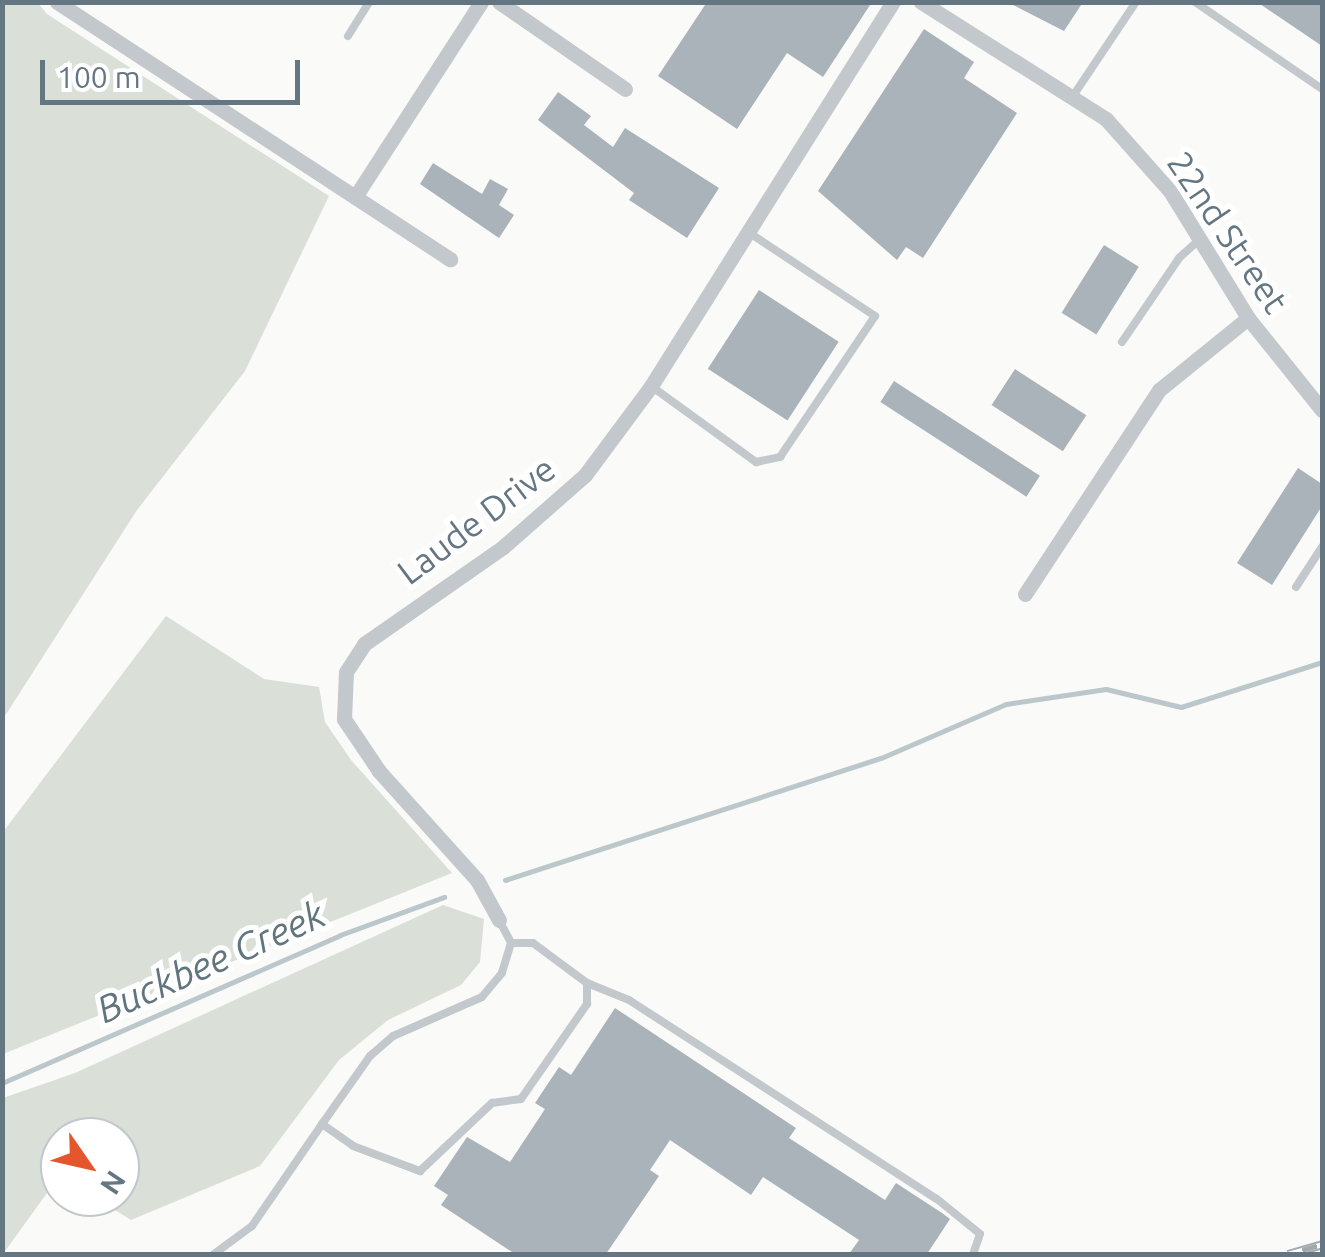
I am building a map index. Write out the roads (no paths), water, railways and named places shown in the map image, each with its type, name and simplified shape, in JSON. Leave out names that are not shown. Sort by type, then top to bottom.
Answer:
[{"type":"street","points":[[57,2],[450,259]]},
{"type":"street","points":[[355,198],[481,2]]},
{"type":"street","points":[[498,2],[624,89]]},
{"type":"street","name":"Laude Drive","points":[[499,920],[477,880],[380,771],[344,719],[346,672],[364,644],[503,547],[584,475],[651,386],[893,2]]},
{"type":"street","name":"22nd Street","points":[[921,2],[1106,118],[1170,191],[1248,318],[1322,410]]},
{"type":"street","points":[[1025,594],[1158,390],[1248,318]]},
{"type":"lane","points":[[348,36],[369,2]]},
{"type":"lane","points":[[1073,96],[1136,2]]},
{"type":"lane","points":[[1195,2],[1322,89]]},
{"type":"lane","points":[[651,386],[756,462],[780,457],[876,316],[748,232]]},
{"type":"lane","points":[[1122,342],[1178,258],[1200,240]]},
{"type":"lane","points":[[1296,587],[1322,547]]},
{"type":"lane","points":[[214,1254],[252,1226],[370,1056],[393,1036],[482,996],[502,973],[512,943],[499,920]]},
{"type":"lane","points":[[512,943],[533,943],[587,982],[629,1000],[936,1199],[980,1234],[973,1254]]},
{"type":"lane","points":[[322,1124],[353,1146],[420,1171],[492,1103],[522,1099],[587,1004],[587,982]]},
{"type":"waterway","points":[[505,880],[881,758],[1006,704],[1106,689],[1181,707],[1322,662]]},
{"type":"waterway","name":"Buckbee Creek","points":[[2,1083],[340,935],[444,897]]},
{"type":"railway","points":[[1288,1254],[1322,1244]]}]
